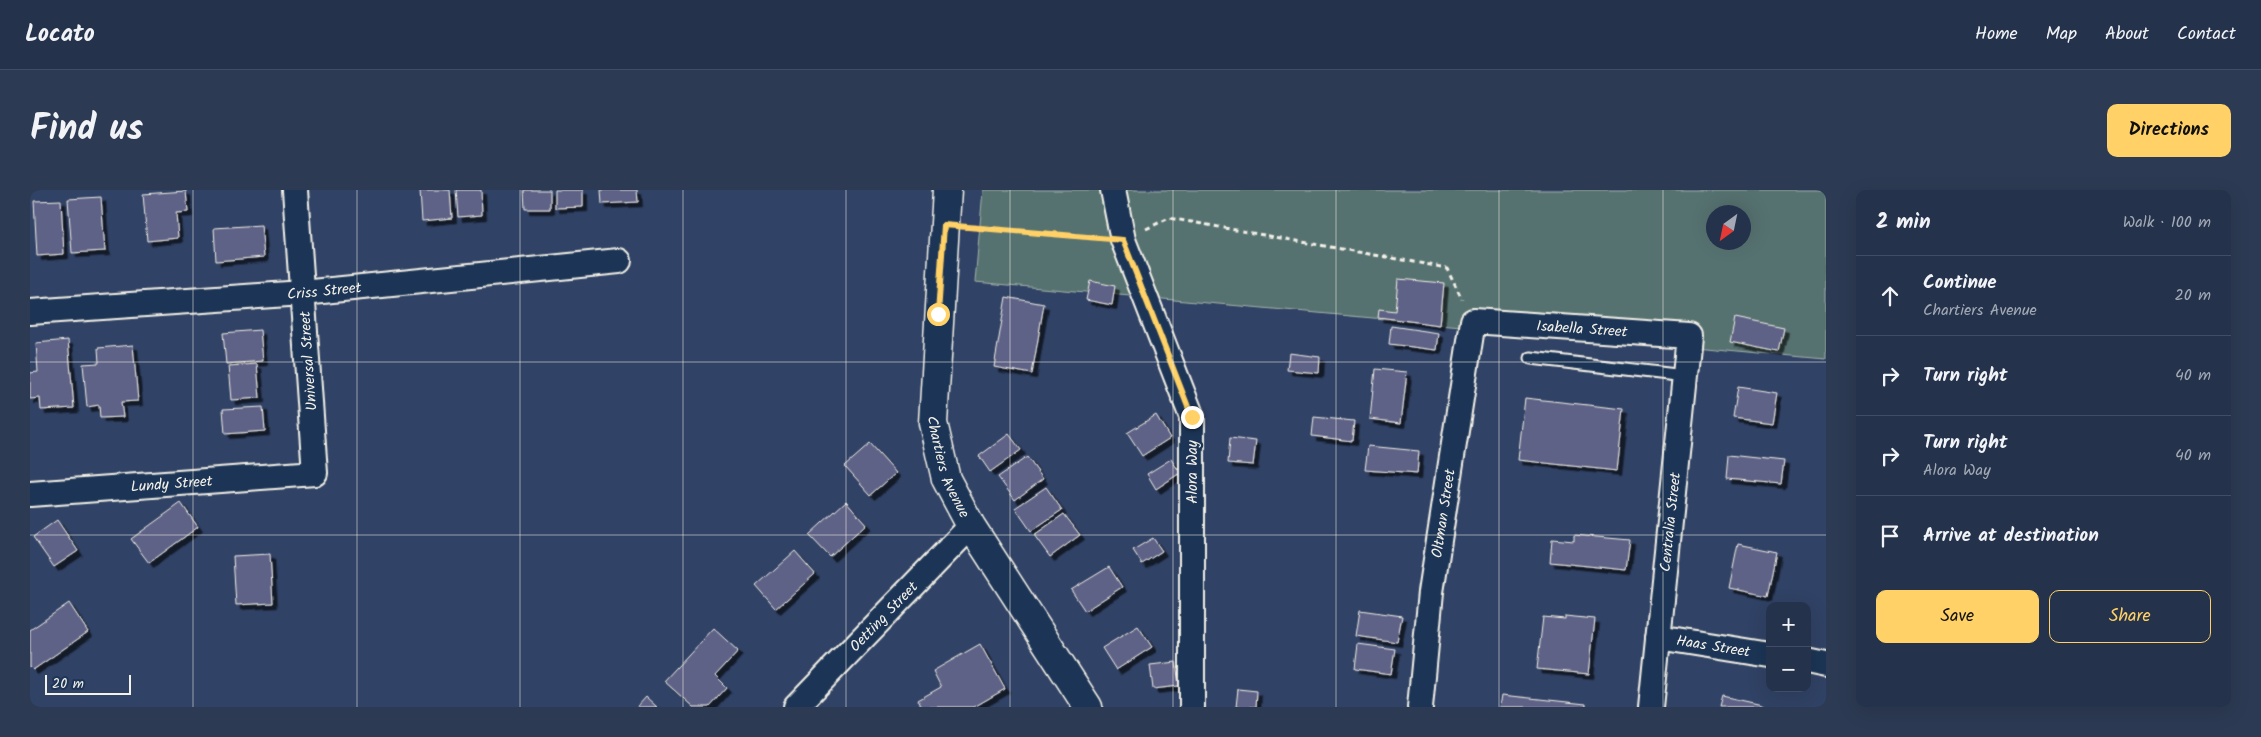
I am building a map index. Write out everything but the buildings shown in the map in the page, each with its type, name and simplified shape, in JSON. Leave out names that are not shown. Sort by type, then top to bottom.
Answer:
[{"type":"street","name":"Universal Street","points":[[295,190],[315,473]]},
{"type":"street","name":"Chartiers Avenue","points":[[947,190],[934,423],[946,479],[971,526],[1088,707]]},
{"type":"street","name":"Alora Way","points":[[1113,190],[1123,240],[1192,417],[1190,701],[1192,707]]},
{"type":"street","name":"Criss Street","points":[[30,312],[303,293],[618,261]]},
{"type":"street","name":"Isabella Street","points":[[1473,321],[1689,336]]},
{"type":"street","name":"Oltman Street","points":[[1420,707],[1431,592],[1473,321]]},
{"type":"street","name":"Centralia Street","points":[[1651,707],[1689,336]]},
{"type":"street","name":"Lundy Street","points":[[30,494],[315,473]]},
{"type":"street","name":"Oetting Street","points":[[796,707],[971,526]]},
{"type":"street","name":"Haas Street","points":[[1658,636],[1766,654]]},
{"type":"street","points":[[1811,663],[1826,665]]},
{"type":"lane","points":[[1530,358],[1685,376]]},
{"type":"path","points":[[944,225],[1123,240],[1169,218],[1446,268],[1473,321]]},
{"type":"green space","points":[[983,190],[1826,190],[1826,359],[975,282]]},
{"type":"route","points":[[938,314],[944,225],[1123,240],[1192,417]]}]
